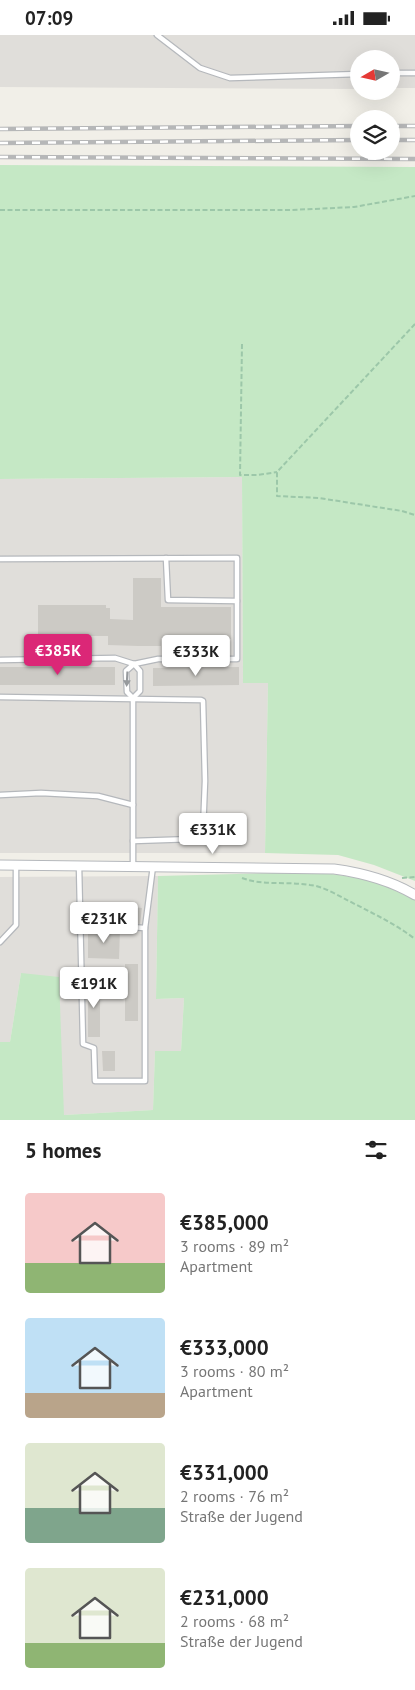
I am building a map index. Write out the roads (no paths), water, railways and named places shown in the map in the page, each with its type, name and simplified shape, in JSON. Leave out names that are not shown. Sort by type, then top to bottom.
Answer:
[{"type":"street","points":[[0,865],[334,869],[387,881],[415,895]]},
{"type":"lane","points":[[157,35],[200,69],[230,78],[350,74]]},
{"type":"lane","points":[[400,73],[415,73]]},
{"type":"lane","points":[[166,558],[168,600],[237,601]]},
{"type":"lane","points":[[0,559],[237,558],[237,659],[158,659],[134,664],[126,671],[127,692],[133,697]]},
{"type":"lane","points":[[0,660],[115,657],[134,664],[140,671],[140,691],[133,697],[133,866]]},
{"type":"lane","points":[[0,697],[133,697],[201,699],[203,701],[203,831],[198,837],[187,840],[133,841]]},
{"type":"lane","points":[[0,795],[42,793],[98,796],[133,805]]},
{"type":"lane","points":[[0,943],[16,925],[16,865]]},
{"type":"lane","points":[[80,866],[83,1043],[94,1048],[94,1081],[145,1081],[145,928],[153,866]]},
{"type":"lane","points":[[81,924],[145,928]]},
{"type":"railway","points":[[0,129],[350,126]]},
{"type":"railway","points":[[400,126],[415,126]]},
{"type":"railway","points":[[0,143],[350,140]]},
{"type":"railway","points":[[400,140],[415,140]]},
{"type":"railway","points":[[0,157],[415,159]]}]
